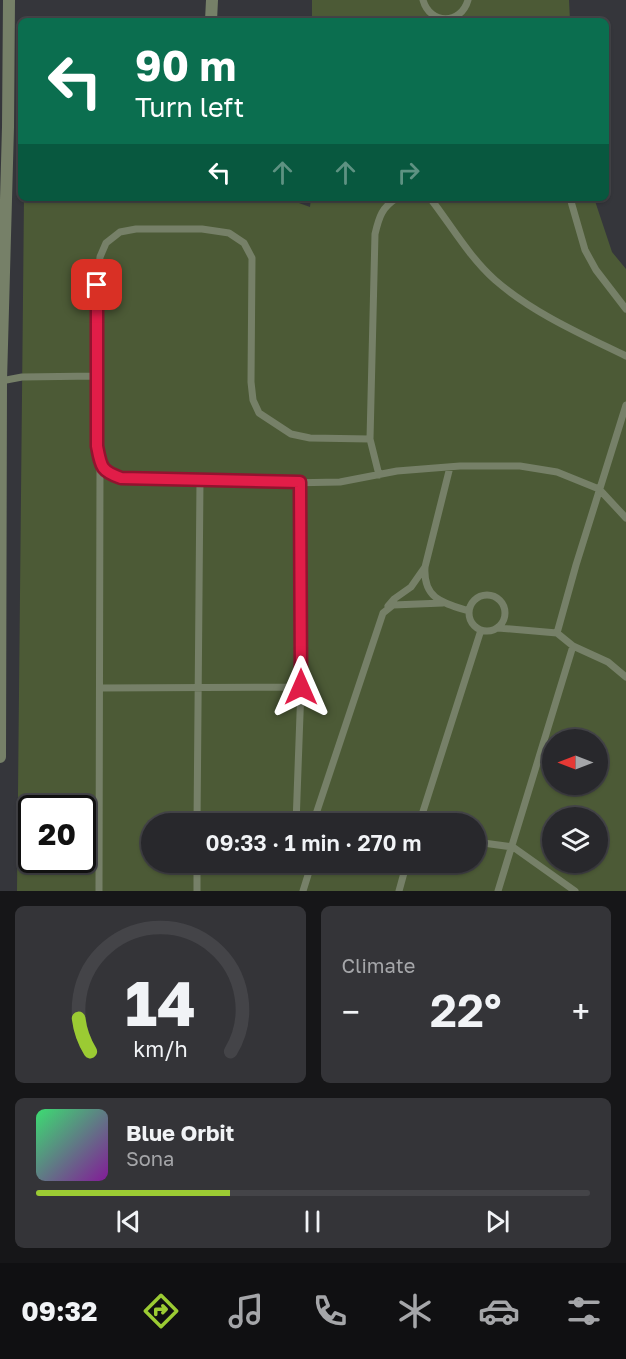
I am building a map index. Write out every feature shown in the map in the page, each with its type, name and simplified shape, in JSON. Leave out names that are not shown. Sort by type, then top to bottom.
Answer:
[{"type":"street","points":[[0,757],[1,381],[9,0]]},
{"type":"street","points":[[212,0],[212,18]]},
{"type":"street","points":[[8,63],[18,62]]},
{"type":"lane","points":[[423,0],[429,12],[440,18]]},
{"type":"lane","points":[[453,18],[462,13],[468,0]]},
{"type":"lane","points":[[379,475],[370,439],[375,234],[380,213],[394,201]]},
{"type":"lane","points":[[432,201],[478,262],[496,280],[534,309],[626,356]]},
{"type":"lane","points":[[571,201],[585,250],[596,270],[626,309]]},
{"type":"lane","points":[[99,891],[100,466],[97,446],[96,376],[97,285],[100,257],[106,243],[120,232],[136,229],[202,229],[229,233],[244,243],[252,258],[251,382],[253,400],[259,413],[291,434],[310,438],[370,439]]},
{"type":"lane","points":[[1,381],[22,376],[96,376]]},
{"type":"lane","points":[[558,633],[599,489],[626,405]]},
{"type":"lane","points":[[100,466],[108,474],[121,478],[300,482],[340,482],[397,471],[450,467],[520,466],[557,472],[599,489],[626,518]]},
{"type":"lane","points":[[450,467],[424,579],[433,596],[443,603],[469,611]]},
{"type":"lane","points":[[197,813],[200,480]]},
{"type":"lane","points":[[297,813],[301,687],[300,482]]},
{"type":"lane","points":[[316,813],[383,613],[394,599],[411,587],[425,567]]},
{"type":"lane","points":[[492,596],[497,598],[504,607],[505,620],[492,631],[481,630],[472,622],[469,611],[471,605],[480,597],[492,596]]},
{"type":"lane","points":[[383,613],[393,606],[443,603]]},
{"type":"lane","points":[[498,628],[558,633],[573,646],[608,662],[626,677]]},
{"type":"lane","points":[[423,813],[481,630]]},
{"type":"lane","points":[[498,891],[573,646]]},
{"type":"lane","points":[[100,688],[301,687]]},
{"type":"lane","points":[[486,843],[513,847],[575,891]]},
{"type":"lane","points":[[197,873],[197,891]]},
{"type":"lane","points":[[303,891],[309,873]]},
{"type":"lane","points":[[399,891],[404,873]]},
{"type":"green space","points":[[312,0],[569,0],[570,18],[312,18]]},
{"type":"green space","points":[[24,201],[293,201],[310,207],[311,201],[595,201],[612,252],[626,269],[626,891],[17,891]]},
{"type":"route","points":[[97,285],[97,446],[100,466],[108,474],[121,478],[300,482],[301,687]]}]
